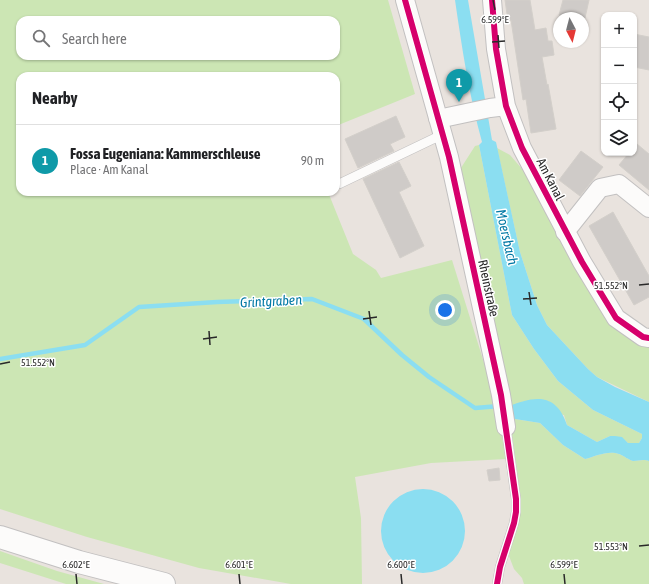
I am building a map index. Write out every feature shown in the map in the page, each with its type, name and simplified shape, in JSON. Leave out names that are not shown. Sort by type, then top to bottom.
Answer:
[{"type":"main road","points":[[0,537],[79,562],[164,584]]},
{"type":"street","name":"Rheinstraße","points":[[405,0],[449,157],[501,395],[506,427]]},
{"type":"street","name":"Am Kanal","points":[[492,0],[496,49],[498,107],[522,148],[582,262],[616,318],[643,337],[649,338]]},
{"type":"street","points":[[441,127],[472,112],[498,107]]},
{"type":"street","points":[[566,232],[600,188],[619,184],[649,208]]},
{"type":"lane","points":[[340,184],[433,139],[441,127]]},
{"type":"lane","name":"Rheinstraße","points":[[497,584],[500,567],[516,512],[516,499],[506,427]]},
{"type":"green space","points":[[0,0],[388,0],[415,94],[340,124],[340,72],[16,72],[16,196],[330,196],[353,254],[376,270],[381,278],[452,260],[495,398],[506,459],[431,463],[355,477],[361,518],[362,584],[291,584],[199,568],[87,537],[0,509]]},
{"type":"green space","points":[[479,145],[512,315],[534,349],[558,381],[593,410],[642,434],[642,438],[639,443],[628,443],[622,438],[610,436],[597,442],[567,425],[564,415],[507,407],[459,171],[475,146]]},
{"type":"green space","points":[[497,148],[510,155],[534,186],[612,322],[649,343],[649,402],[597,377],[547,325],[537,305],[520,252]]},
{"type":"green space","points":[[515,419],[540,423],[563,445],[585,459],[602,454],[615,453],[633,461],[649,461],[649,584],[524,584],[522,578],[514,569],[509,556],[519,518],[521,499],[510,420]]},
{"type":"green space","points":[[0,551],[57,571],[104,584],[66,584],[0,563]]},
{"type":"water","name":"Moersbach","points":[[455,0],[468,0],[492,140],[496,142],[520,252],[537,305],[547,325],[597,377],[615,387],[649,402],[649,461],[633,461],[615,453],[602,454],[585,459],[563,445],[540,423],[515,419],[510,420],[507,407],[535,399],[543,400],[550,402],[557,407],[567,425],[597,442],[610,436],[622,437],[628,443],[639,443],[642,438],[642,434],[593,410],[558,381],[534,349],[512,315],[479,145],[482,142],[463,54]]},
{"type":"water","points":[[423,489],[431,490],[446,496],[458,508],[464,523],[464,539],[458,554],[446,566],[431,572],[423,573],[415,572],[400,566],[388,554],[382,539],[381,531],[382,523],[388,508],[400,496],[415,490]]},
{"type":"building","points":[[505,0],[530,0],[535,30],[546,28],[548,41],[552,41],[554,55],[542,57],[556,129],[531,133],[526,99],[523,100],[511,20],[508,21]]},
{"type":"building","points":[[563,0],[589,0],[586,12],[560,12]]},
{"type":"building","points":[[637,35],[649,37],[649,70],[637,68]]},
{"type":"building","points":[[396,116],[405,137],[390,144],[394,151],[358,168],[345,139]]},
{"type":"building","points":[[637,144],[649,154],[649,190],[619,165],[626,156],[637,156]]},
{"type":"building","points":[[581,151],[603,167],[580,196],[559,180]]},
{"type":"building","points":[[399,162],[411,186],[399,192],[424,246],[400,258],[363,179]]},
{"type":"building","points":[[613,212],[649,276],[649,297],[634,305],[589,226]]},
{"type":"building","points":[[499,468],[500,480],[489,481],[487,470]]},
{"type":"waterway","name":"Grintgraben","points":[[0,359],[85,345],[139,307],[217,302],[312,299],[364,319],[402,355],[429,377],[475,408],[500,406]]},
{"type":"cycle path","points":[[405,0],[449,157],[501,395],[516,499],[516,512],[500,567],[497,584]]},
{"type":"cycle path","points":[[492,0],[496,49],[506,106],[522,148],[582,262],[616,318],[643,337],[649,338]]},
{"type":"place","name":"Fossa Eugeniana: Kammerschleuse","points":[[459,102]]}]
